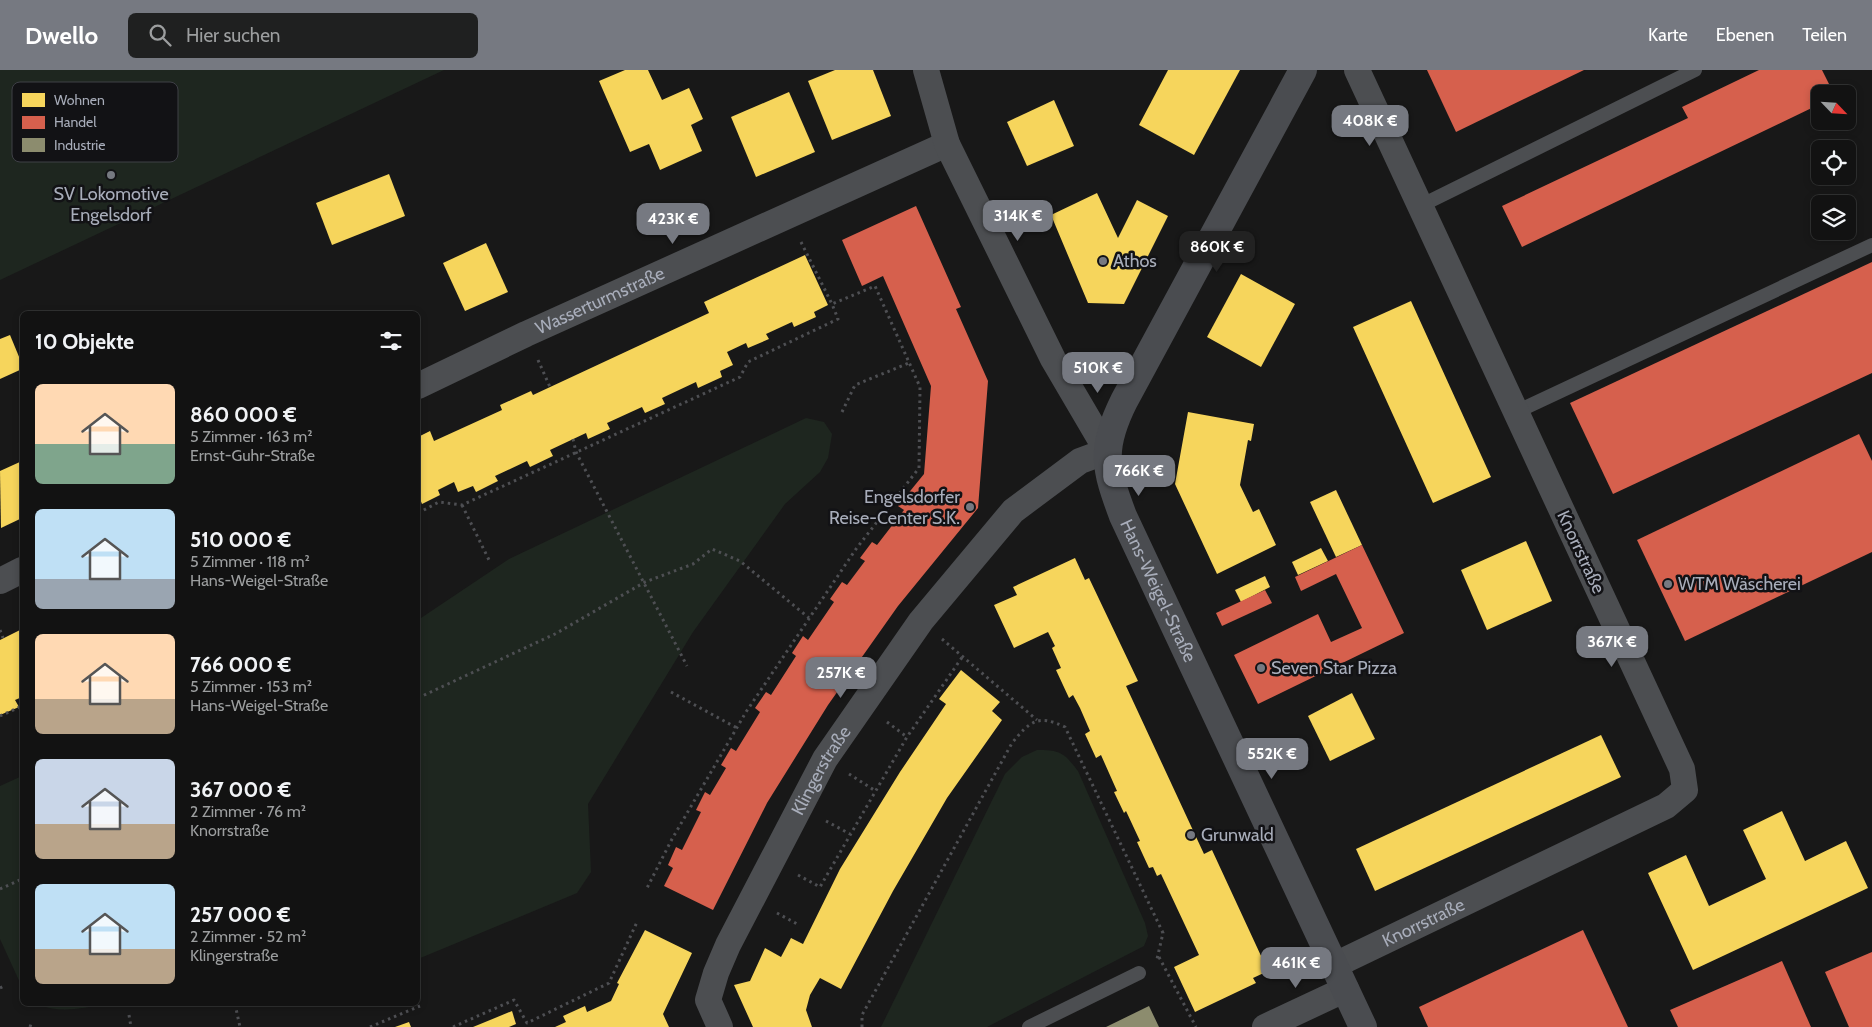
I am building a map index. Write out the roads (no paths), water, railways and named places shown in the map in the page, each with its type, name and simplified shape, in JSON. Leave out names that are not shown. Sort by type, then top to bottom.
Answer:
[{"type":"street","name":"Hans-Weigel-Straße","points":[[926,70],[947,144],[1053,359],[1107,451],[1109,479],[1123,516],[1364,1027]]},
{"type":"street","points":[[1107,451],[1112,426],[1124,401],[1302,70]]},
{"type":"street","name":"Knorrstraße","points":[[1341,977],[1666,806],[1684,790],[1682,769],[1356,70]]},
{"type":"street","name":"Wasserturmstraße","points":[[420,385],[947,144]]},
{"type":"street","name":"Klingerstraße","points":[[720,1027],[708,1000],[716,973],[728,945],[825,759],[921,621],[1013,511],[1080,462],[1107,451]]},
{"type":"street","points":[[0,580],[20,571]]},
{"type":"street","points":[[1265,1027],[1341,977]]},
{"type":"lane","points":[[1420,206],[1695,70]]},
{"type":"lane","points":[[1516,412],[1872,245]]},
{"type":"lane","points":[[1029,1027],[1139,973]]},
{"type":"place","name":"SV Lokomotive Engelsdorf","points":[[111,175]]},
{"type":"place","name":"Athos","points":[[1103,261]]},
{"type":"place","name":"Engelsdorfer Reise-Center S.K.","points":[[970,507]]},
{"type":"place","name":"WTM Wäscherei","points":[[1668,584]]},
{"type":"place","name":"Seven Star Pizza","points":[[1261,668]]},
{"type":"place","name":"Grunwald","points":[[1191,835]]}]
